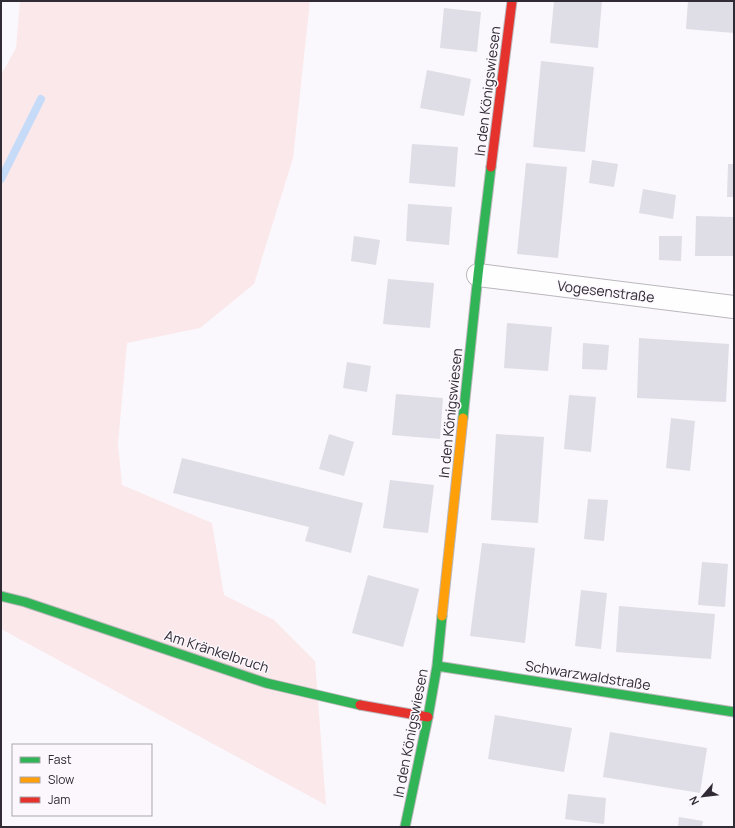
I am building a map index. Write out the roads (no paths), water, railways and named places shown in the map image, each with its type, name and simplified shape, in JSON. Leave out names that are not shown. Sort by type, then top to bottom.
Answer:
[{"type":"street","name":"In den Königswiesen","points":[[405,827],[438,666],[478,275],[512,1]]},
{"type":"street","name":"Vogesenstraße","points":[[478,275],[734,307]]},
{"type":"street","name":"Am Kränkelbruch","points":[[1,596],[25,602],[266,683],[351,704],[428,718]]},
{"type":"street","name":"Schwarzwaldstraße","points":[[438,666],[734,712]]},
{"type":"waterway","points":[[1,179],[41,99]]}]
